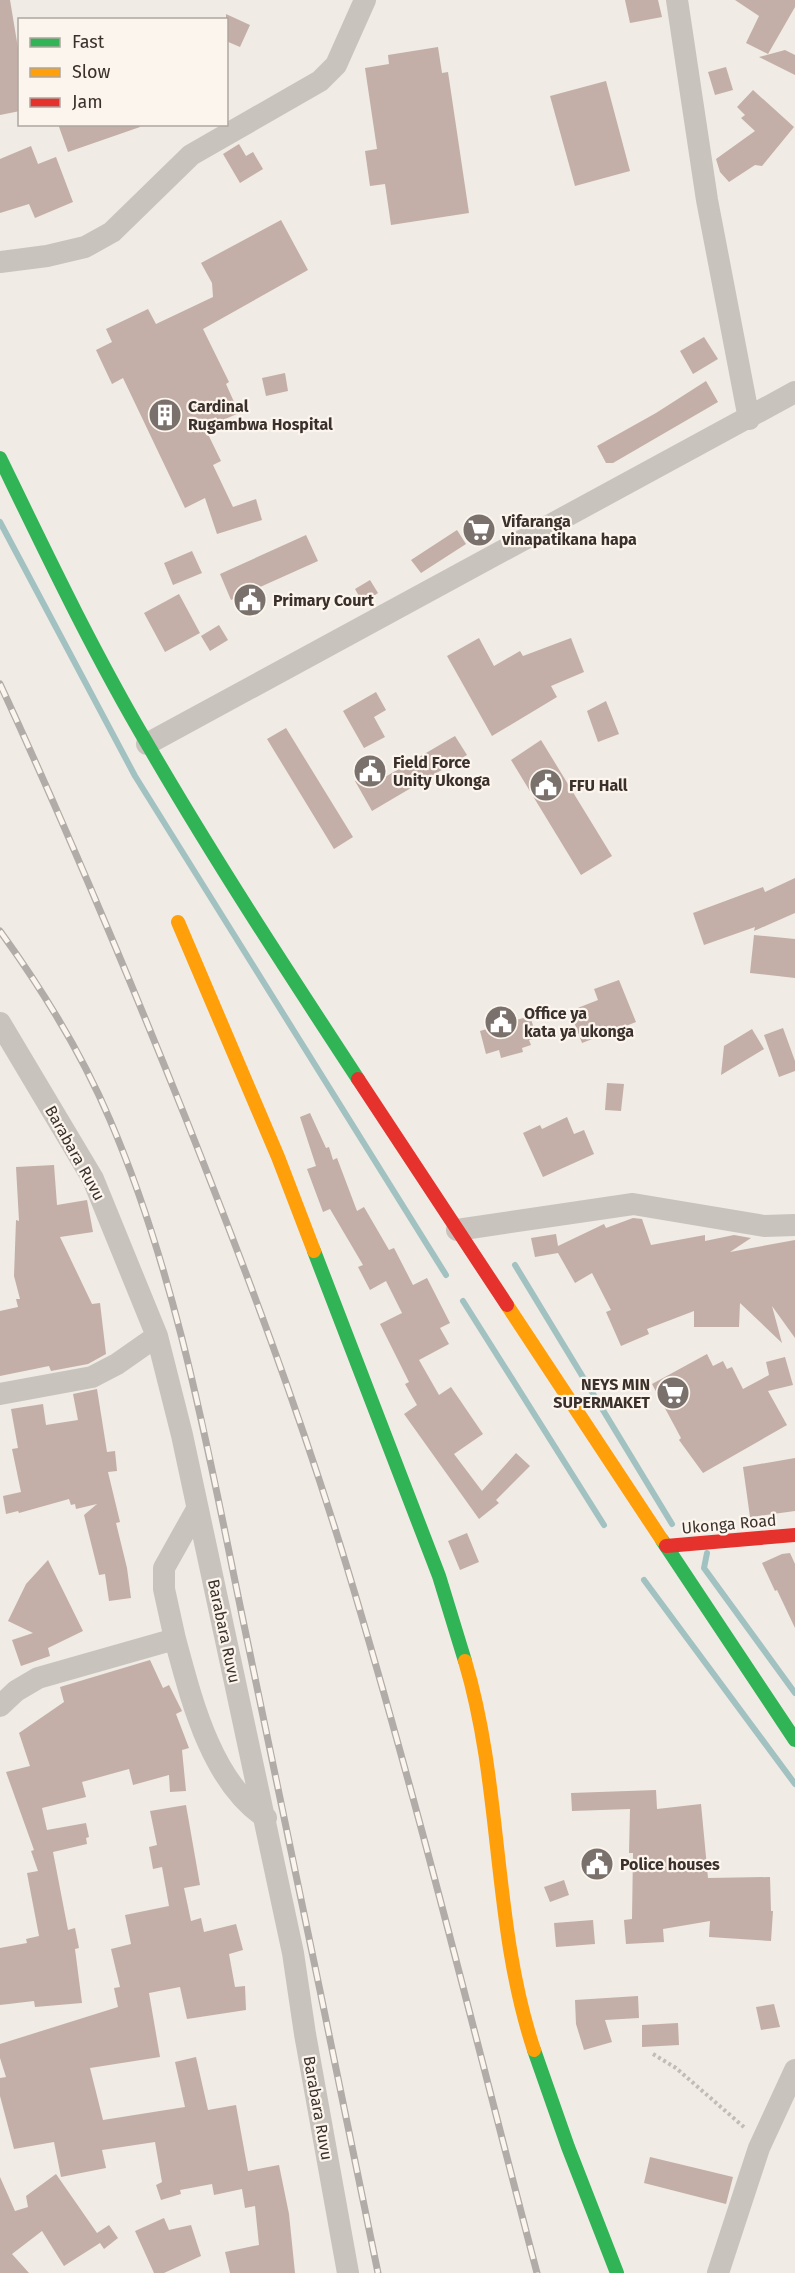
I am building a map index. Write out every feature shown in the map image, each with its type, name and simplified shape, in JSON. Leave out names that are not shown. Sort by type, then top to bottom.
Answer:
[{"type":"street","points":[[0,262],[47,256],[85,247],[112,232],[191,155],[320,81],[336,65],[365,0]]},
{"type":"street","points":[[677,0],[707,200],[749,419]]},
{"type":"street","points":[[147,744],[795,392]]},
{"type":"street","points":[[0,458],[70,603],[147,744],[258,926],[795,1740]]},
{"type":"street","points":[[178,922],[278,1157],[439,1576],[471,1682],[488,1772],[512,1965],[533,2046],[568,2148],[617,2273]]},
{"type":"street","name":"Barabara Ruvu","points":[[0,1023],[93,1179],[157,1336],[182,1435],[266,1818],[293,1953],[348,2273]]},
{"type":"street","points":[[457,1230],[633,1204],[764,1226],[795,1225]]},
{"type":"street","points":[[0,1394],[92,1377],[117,1364],[157,1336]]},
{"type":"street","points":[[197,1509],[164,1568],[164,1589],[175,1639],[194,1711],[217,1760],[249,1807],[266,1818]]},
{"type":"street","name":"Ukonga Road","points":[[666,1546],[795,1535]]},
{"type":"street","points":[[0,1706],[16,1691],[38,1678],[175,1639]]},
{"type":"street","points":[[718,2273],[762,2141],[795,2070]]},
{"type":"path","points":[[653,2054],[676,2068],[762,2141]]},
{"type":"building","points":[[0,0],[10,0],[18,48],[18,111],[0,115]]},
{"type":"building","points":[[625,0],[658,0],[662,17],[630,23]]},
{"type":"building","points":[[735,0],[795,0],[795,7],[768,54],[746,43],[759,16]]},
{"type":"building","points":[[226,14],[250,25],[240,47],[228,42],[228,18]]},
{"type":"building","points":[[438,47],[442,73],[448,72],[469,213],[391,225],[385,184],[370,186],[365,151],[377,149],[365,68],[389,64],[388,55]]},
{"type":"building","points":[[785,50],[795,55],[795,75],[759,57]]},
{"type":"building","points":[[726,67],[733,90],[715,95],[708,72]]},
{"type":"building","points":[[606,81],[630,171],[575,186],[550,96]]},
{"type":"building","points":[[753,90],[794,127],[762,166],[755,165],[729,182],[720,172],[716,159],[755,131],[741,118],[745,115],[737,107]]},
{"type":"building","points":[[59,126],[140,126],[140,127],[68,152]]},
{"type":"building","points":[[239,144],[246,156],[253,152],[263,169],[240,183],[223,154]]},
{"type":"building","points":[[31,146],[38,164],[56,157],[73,202],[35,218],[29,204],[0,213],[0,159]]},
{"type":"building","points":[[281,220],[308,270],[203,329],[229,382],[226,384],[239,413],[205,428],[221,461],[213,465],[233,507],[256,499],[262,520],[217,534],[205,498],[185,508],[123,378],[112,384],[96,350],[112,342],[106,329],[148,309],[156,324],[213,297],[212,283],[201,263]]},
{"type":"building","points":[[704,337],[718,359],[693,374],[680,351]]},
{"type":"building","points":[[285,373],[288,391],[266,396],[262,378]]},
{"type":"building","points":[[706,381],[718,402],[613,463],[606,463],[597,446],[656,413]]},
{"type":"building","points":[[457,530],[466,544],[421,573],[411,560]]},
{"type":"building","points":[[306,535],[318,561],[231,600],[220,574]]},
{"type":"building","points":[[192,551],[202,573],[173,585],[164,563]]},
{"type":"building","points":[[370,580],[378,593],[363,603],[355,589]]},
{"type":"building","points":[[179,594],[200,633],[165,652],[144,613]]},
{"type":"building","points":[[219,625],[228,640],[210,651],[201,636]]},
{"type":"building","points":[[479,638],[494,666],[520,651],[523,656],[571,638],[584,672],[551,686],[557,697],[492,736],[447,656]]},
{"type":"building","points":[[376,692],[386,710],[374,717],[385,737],[364,748],[343,711]]},
{"type":"building","points":[[606,701],[619,734],[598,742],[587,711]]},
{"type":"building","points":[[286,728],[353,837],[334,849],[267,739]]},
{"type":"building","points":[[455,736],[467,755],[372,811],[355,781],[379,767],[385,777]]},
{"type":"building","points":[[541,740],[612,856],[581,875],[511,760]]},
{"type":"building","points":[[795,878],[795,913],[754,931],[755,927],[704,945],[693,913],[763,887],[765,892]]},
{"type":"building","points":[[754,935],[795,939],[795,978],[750,973]]},
{"type":"building","points":[[619,980],[636,1022],[582,1043],[570,1011],[598,1000],[594,989]]},
{"type":"building","points":[[530,1016],[537,1038],[529,1040],[531,1045],[522,1048],[523,1052],[501,1058],[499,1050],[486,1054],[480,1031]]},
{"type":"building","points":[[783,1028],[795,1061],[795,1071],[779,1077],[764,1035]]},
{"type":"building","points":[[752,1029],[764,1049],[721,1075],[724,1046]]},
{"type":"building","points":[[607,1083],[624,1084],[621,1111],[605,1110]]},
{"type":"building","points":[[310,1113],[326,1148],[329,1147],[333,1160],[337,1158],[357,1211],[364,1207],[389,1250],[394,1248],[413,1285],[427,1278],[450,1323],[440,1328],[449,1344],[419,1360],[439,1395],[451,1387],[483,1434],[454,1454],[482,1491],[516,1453],[530,1466],[496,1500],[499,1503],[479,1519],[404,1414],[417,1405],[405,1384],[409,1382],[380,1324],[402,1313],[386,1281],[370,1290],[358,1267],[363,1265],[330,1209],[323,1212],[307,1169],[316,1166],[300,1117]]},
{"type":"building","points":[[567,1117],[574,1134],[584,1130],[594,1154],[543,1177],[523,1133],[540,1125],[542,1129]]},
{"type":"building","points":[[54,1165],[57,1205],[87,1200],[93,1232],[60,1237],[92,1304],[100,1303],[106,1354],[88,1364],[51,1371],[49,1366],[0,1376],[0,1311],[18,1307],[16,1299],[20,1299],[14,1276],[16,1220],[19,1221],[16,1167]]},
{"type":"building","points":[[633,1218],[642,1219],[651,1245],[705,1235],[705,1241],[734,1235],[751,1238],[730,1252],[795,1240],[795,1338],[772,1306],[782,1343],[740,1303],[739,1327],[694,1327],[694,1311],[647,1329],[649,1334],[621,1346],[606,1312],[611,1310],[592,1273],[575,1283],[558,1253],[535,1257],[531,1238],[556,1234],[558,1246],[604,1224],[606,1228]]},
{"type":"building","points":[[707,1354],[713,1366],[723,1361],[727,1369],[732,1367],[743,1389],[769,1375],[766,1362],[785,1357],[793,1385],[768,1391],[787,1425],[703,1473],[679,1440],[681,1438],[652,1384]]},
{"type":"building","points":[[97,1389],[107,1452],[115,1451],[117,1471],[108,1472],[120,1522],[116,1523],[127,1568],[131,1598],[109,1601],[105,1574],[99,1575],[84,1515],[97,1504],[76,1509],[75,1504],[71,1505],[69,1499],[19,1513],[18,1511],[6,1514],[3,1496],[21,1492],[12,1449],[18,1448],[11,1409],[43,1404],[46,1425],[78,1420],[73,1394]]},
{"type":"building","points":[[795,1458],[795,1511],[750,1517],[743,1467]]},
{"type":"building","points":[[467,1533],[479,1562],[460,1570],[448,1541]]},
{"type":"building","points":[[790,1553],[795,1564],[795,1628],[762,1563]]},
{"type":"building","points":[[48,1560],[83,1631],[48,1648],[50,1656],[21,1666],[12,1640],[33,1633],[8,1621],[26,1584]]},
{"type":"building","points":[[150,1660],[163,1688],[169,1685],[182,1711],[176,1714],[189,1748],[182,1750],[186,1791],[170,1792],[169,1775],[133,1785],[129,1769],[82,1782],[86,1797],[42,1808],[47,1830],[86,1823],[89,1837],[86,1838],[87,1844],[53,1852],[68,1930],[75,1928],[79,1948],[75,1949],[82,2003],[35,2007],[34,2001],[0,2005],[0,1948],[27,1943],[26,1939],[39,1936],[27,1873],[38,1871],[31,1851],[34,1850],[6,1772],[30,1766],[19,1733],[64,1702],[60,1687]]},
{"type":"building","points":[[656,1790],[657,1809],[701,1804],[708,1878],[770,1877],[771,1911],[773,1911],[771,1941],[709,1937],[710,1921],[663,1929],[664,1942],[626,1944],[624,1920],[632,1919],[633,1853],[629,1853],[630,1809],[572,1811],[571,1793]]},
{"type":"building","points":[[186,1805],[200,1885],[184,1888],[191,1921],[201,1918],[204,1932],[236,1924],[243,1950],[229,1954],[235,1987],[245,1986],[246,2010],[187,2019],[180,1987],[149,1993],[160,2057],[90,2068],[103,2120],[185,2107],[175,2062],[196,2057],[208,2110],[236,2105],[248,2171],[279,2165],[289,2214],[295,2273],[230,2273],[225,2252],[259,2245],[255,2206],[245,2208],[242,2189],[214,2195],[212,2184],[180,2190],[181,2194],[161,2200],[156,2185],[162,2182],[155,2142],[102,2150],[106,2168],[61,2177],[54,2142],[14,2149],[0,2096],[0,2078],[6,2077],[0,2058],[0,2044],[118,2007],[114,1988],[120,1987],[111,1949],[131,1944],[125,1915],[169,1906],[162,1867],[153,1869],[149,1847],[157,1845],[150,1811]]},
{"type":"building","points":[[564,1880],[569,1895],[550,1902],[544,1887]]},
{"type":"building","points":[[593,1920],[595,1944],[556,1947],[554,1923]]},
{"type":"building","points":[[638,1996],[639,2018],[605,2020],[612,2042],[584,2050],[576,2024],[575,2000]]},
{"type":"building","points":[[774,2004],[780,2027],[761,2030],[756,2007]]},
{"type":"building","points":[[678,2023],[679,2045],[642,2047],[642,2025]]},
{"type":"building","points":[[650,2157],[733,2177],[726,2204],[644,2183]]},
{"type":"building","points":[[56,2174],[97,2233],[109,2225],[118,2238],[104,2249],[100,2243],[64,2266],[42,2231],[12,2254],[29,2273],[0,2273],[0,2177],[15,2211],[28,2207],[26,2196]]},
{"type":"building","points":[[164,2218],[169,2230],[191,2225],[201,2256],[164,2273],[154,2273],[135,2231]]},
{"type":"waterway","points":[[0,522],[135,776],[446,1275]]},
{"type":"waterway","points":[[515,1265],[672,1524]]},
{"type":"waterway","points":[[463,1301],[604,1525]]},
{"type":"waterway","points":[[707,1553],[704,1568],[795,1693]]},
{"type":"waterway","points":[[644,1580],[795,1784]]},
{"type":"railway","points":[[0,684],[96,900],[186,1119],[250,1284],[310,1451],[346,1564],[397,1740],[537,2273]]},
{"type":"railway","points":[[0,931],[60,1022],[99,1095],[135,1183],[175,1312],[207,1445],[378,2273]]},
{"type":"traffic: fast","points":[[0,458],[71,603],[128,710],[224,872],[358,1079]]},
{"type":"traffic: fast","points":[[314,1251],[439,1576],[465,1661]]},
{"type":"traffic: fast","points":[[662,1540],[795,1740]]},
{"type":"traffic: fast","points":[[534,2050],[568,2147],[617,2273]]},
{"type":"traffic: slow","points":[[178,922],[278,1157],[314,1251]]},
{"type":"traffic: slow","points":[[507,1305],[662,1540]]},
{"type":"traffic: slow","points":[[465,1661],[486,1758],[511,1954],[534,2050]]},
{"type":"traffic: jam","points":[[358,1079],[507,1305]]},
{"type":"traffic: jam","points":[[666,1546],[795,1535]]},
{"type":"place","name":"Cardinal Rugambwa Hospital","points":[[165,415]]},
{"type":"place","name":"Vifaranga vinapatikana hapa","points":[[479,530]]},
{"type":"place","name":"Primary Court","points":[[250,600]]},
{"type":"place","name":"Field Force Unity Ukonga","points":[[370,771]]},
{"type":"place","name":"FFU Hall","points":[[546,785]]},
{"type":"place","name":"Office ya kata ya ukonga","points":[[501,1022]]},
{"type":"place","name":"NEYS MIN SUPERMAKET","points":[[673,1393]]},
{"type":"place","name":"Police houses","points":[[597,1864]]}]
